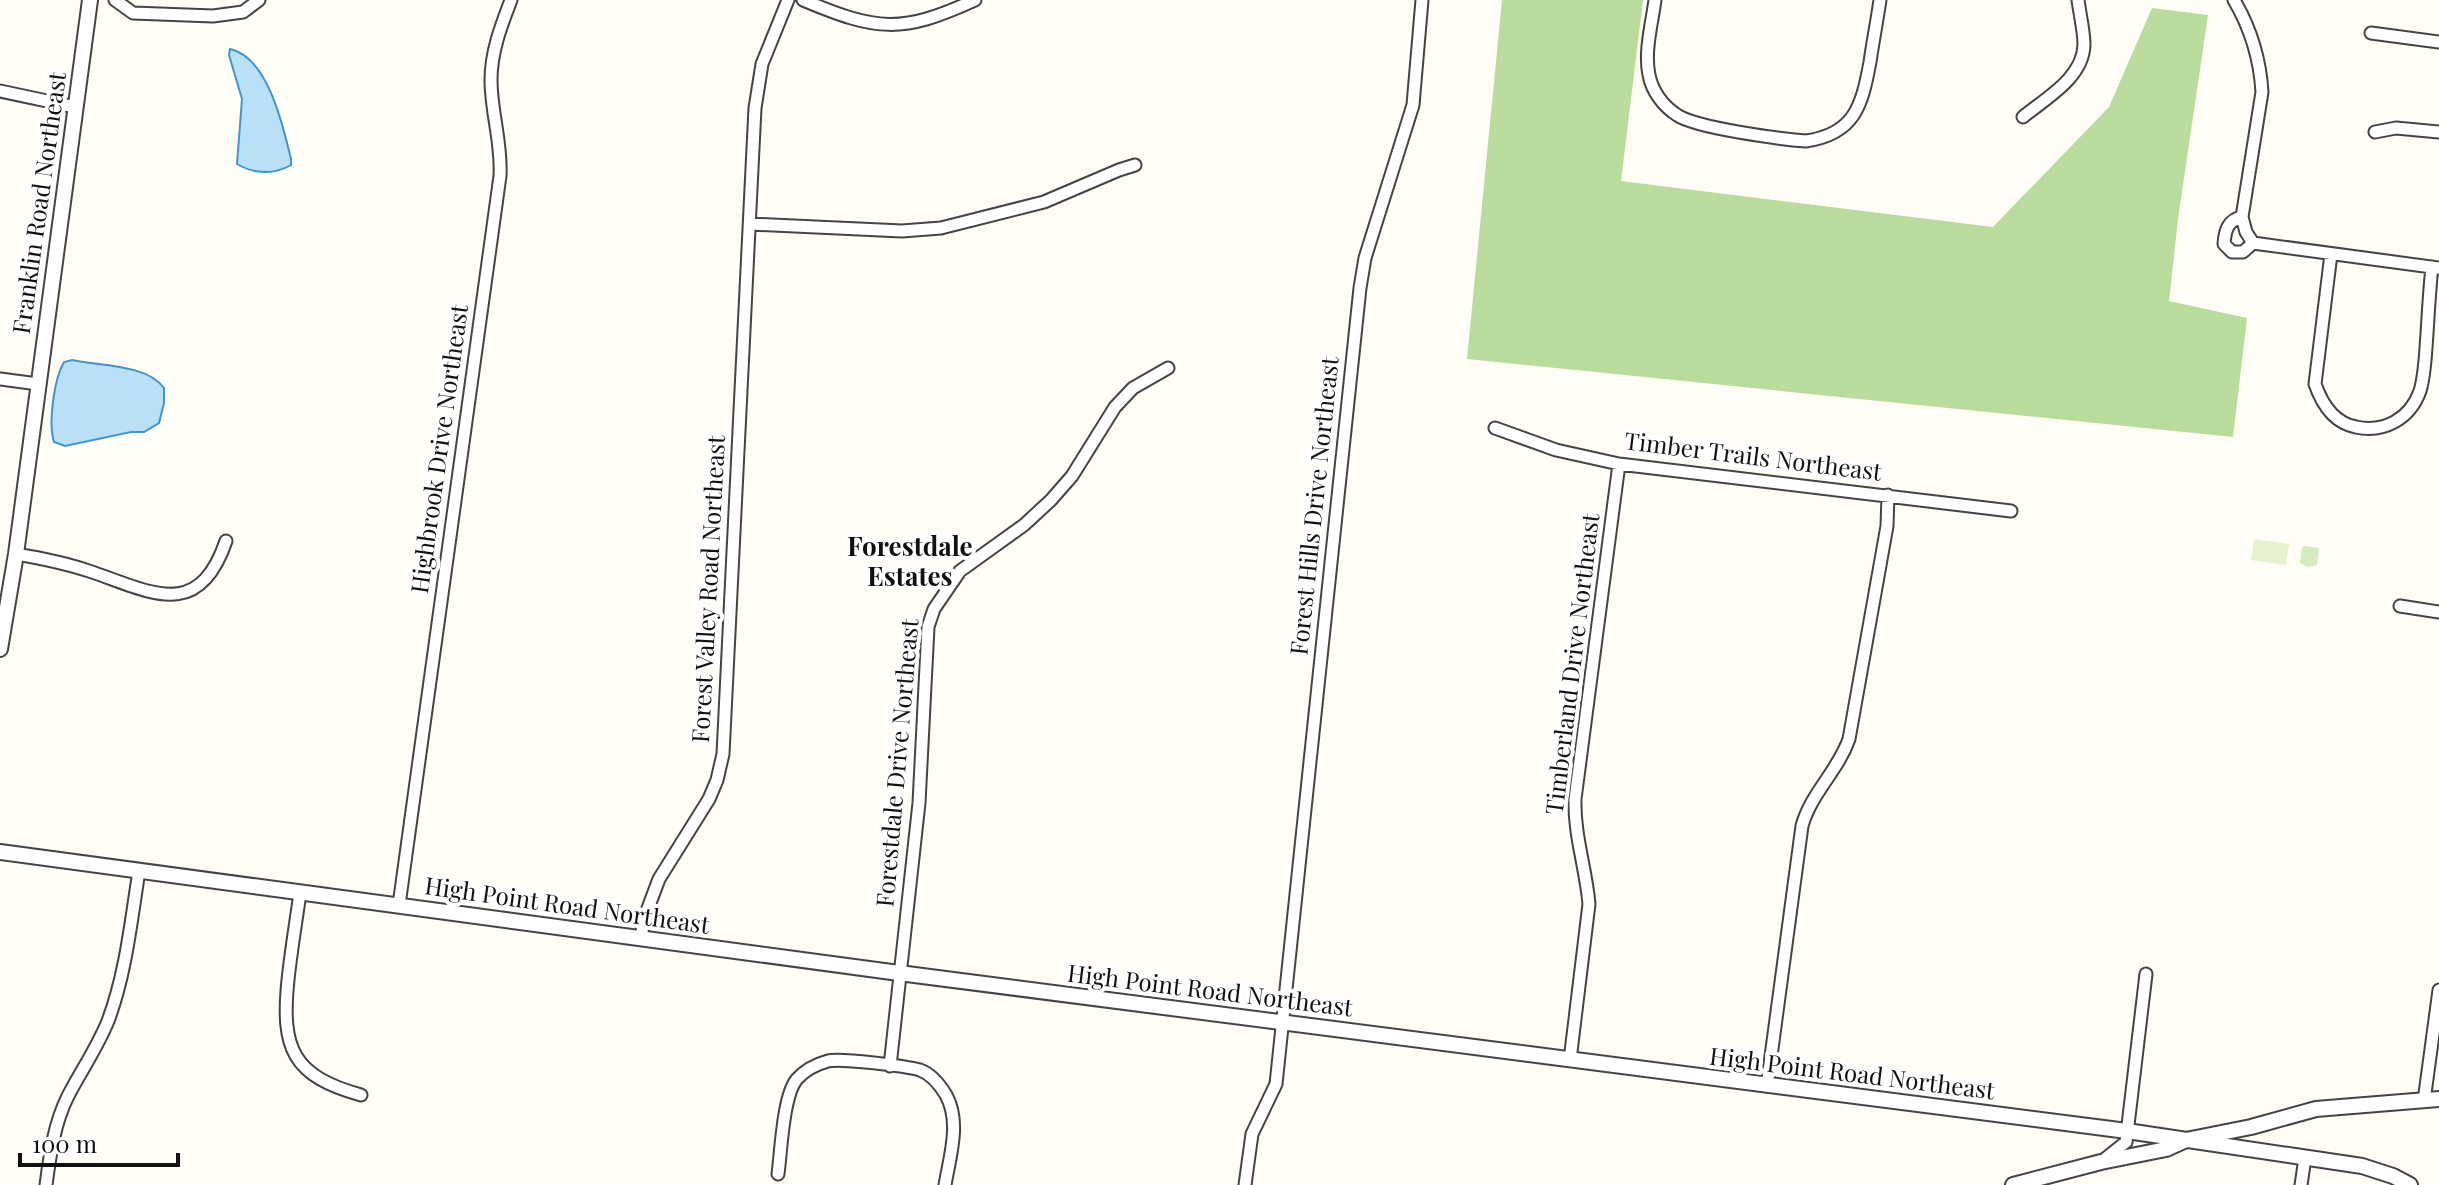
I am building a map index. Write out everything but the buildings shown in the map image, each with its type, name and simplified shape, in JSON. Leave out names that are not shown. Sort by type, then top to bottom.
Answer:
[{"type":"street","name":"Franklin Road Northeast","points":[[0,649],[3,613],[16,554],[90,0]]},
{"type":"street","points":[[115,0],[133,13],[213,16],[243,12],[259,0]]},
{"type":"street","name":"Highbrook Drive Northeast","points":[[399,905],[500,176],[500,142],[491,83],[492,59],[511,0]]},
{"type":"street","name":"Forest Valley Road Northeast","points":[[641,938],[644,919],[659,879],[709,799],[723,754],[758,84],[769,43],[788,0]]},
{"type":"street","points":[[803,0],[841,16],[883,25],[931,19],[975,0]]},
{"type":"street","name":"Forest Hills Drive Northeast","points":[[1245,1185],[1252,1134],[1276,1084],[1284,1022],[1360,288],[1365,258],[1413,105],[1422,0]]},
{"type":"street","points":[[1655,0],[1647,58],[1654,91],[1664,104],[1676,115],[1698,124],[1806,141],[1835,133],[1857,112],[1864,93],[1880,0]]},
{"type":"street","points":[[2023,117],[2079,66],[2084,43],[2078,0]]},
{"type":"street","points":[[2234,0],[2247,23],[2258,54],[2262,92],[2242,217],[2253,243],[2436,268],[2421,389],[2410,408],[2392,424],[2371,429],[2346,425],[2336,418],[2318,394],[2315,369],[2331,254]]},
{"type":"street","points":[[2371,33],[2439,42]]},
{"type":"street","points":[[0,91],[75,107]]},
{"type":"street","points":[[2375,132],[2396,128],[2439,132]]},
{"type":"street","points":[[750,224],[902,231],[941,228],[1044,202],[1135,165]]},
{"type":"street","points":[[2242,217],[2230,223],[2224,244],[2232,252],[2243,252],[2253,243]]},
{"type":"street","name":"Forestdale Drive Northeast","points":[[890,1066],[919,803],[928,627],[934,609],[960,571],[1024,525],[1068,481],[1115,407],[1133,388],[1168,368]]},
{"type":"street","points":[[0,379],[38,384]]},
{"type":"street","name":"Timber Trails Northeast","points":[[1495,428],[1556,450],[1619,464],[2011,511]]},
{"type":"street","name":"Timberland Drive Northeast","points":[[1570,1060],[1589,904],[1576,835],[1575,799],[1619,464]]},
{"type":"street","points":[[1767,1086],[1802,826],[1811,802],[1839,764],[1849,739],[1887,526],[1888,495]]},
{"type":"street","points":[[16,554],[64,563],[150,593],[169,595],[189,590],[206,579],[218,563],[226,541]]},
{"type":"street","points":[[2400,606],[2439,612]]},
{"type":"street","name":"High Point Road Northeast","points":[[0,852],[899,973],[2127,1131],[2370,1168],[2410,1185]]},
{"type":"street","points":[[46,1185],[54,1133],[67,1098],[97,1045],[114,1003],[124,964],[139,871]]},
{"type":"street","points":[[300,893],[284,1013],[288,1039],[299,1061],[312,1074],[336,1089],[361,1095]]},
{"type":"street","points":[[2101,1162],[2126,1142],[2146,974]]},
{"type":"street","points":[[2013,1185],[2316,1109],[2432,1100],[2439,990]]},
{"type":"street","points":[[778,1174],[788,1094],[796,1079],[811,1067],[831,1060],[921,1070],[938,1083],[953,1112],[954,1128],[945,1185]]},
{"type":"street","points":[[2301,1185],[2305,1158]]},
{"type":"green space","points":[[1502,0],[1643,0],[1621,181],[1993,227],[2109,107],[2152,8],[2208,15],[2169,301],[2247,318],[2233,437],[1467,359]]},
{"type":"green space","points":[[2254,539],[2289,544],[2286,565],[2251,560]]},
{"type":"green space","points":[[2305,546],[2319,548],[2317,565],[2308,567],[2300,563]]},
{"type":"water","points":[[230,49],[243,55],[264,79],[283,129],[291,165],[264,172],[237,164],[242,99]]},
{"type":"water","points":[[72,360],[135,370],[156,380],[164,388],[159,423],[144,432],[65,446],[54,442],[52,413],[55,390],[64,362]]},
{"type":"district","name":"Forestdale Estates","points":[[910,562]]}]
